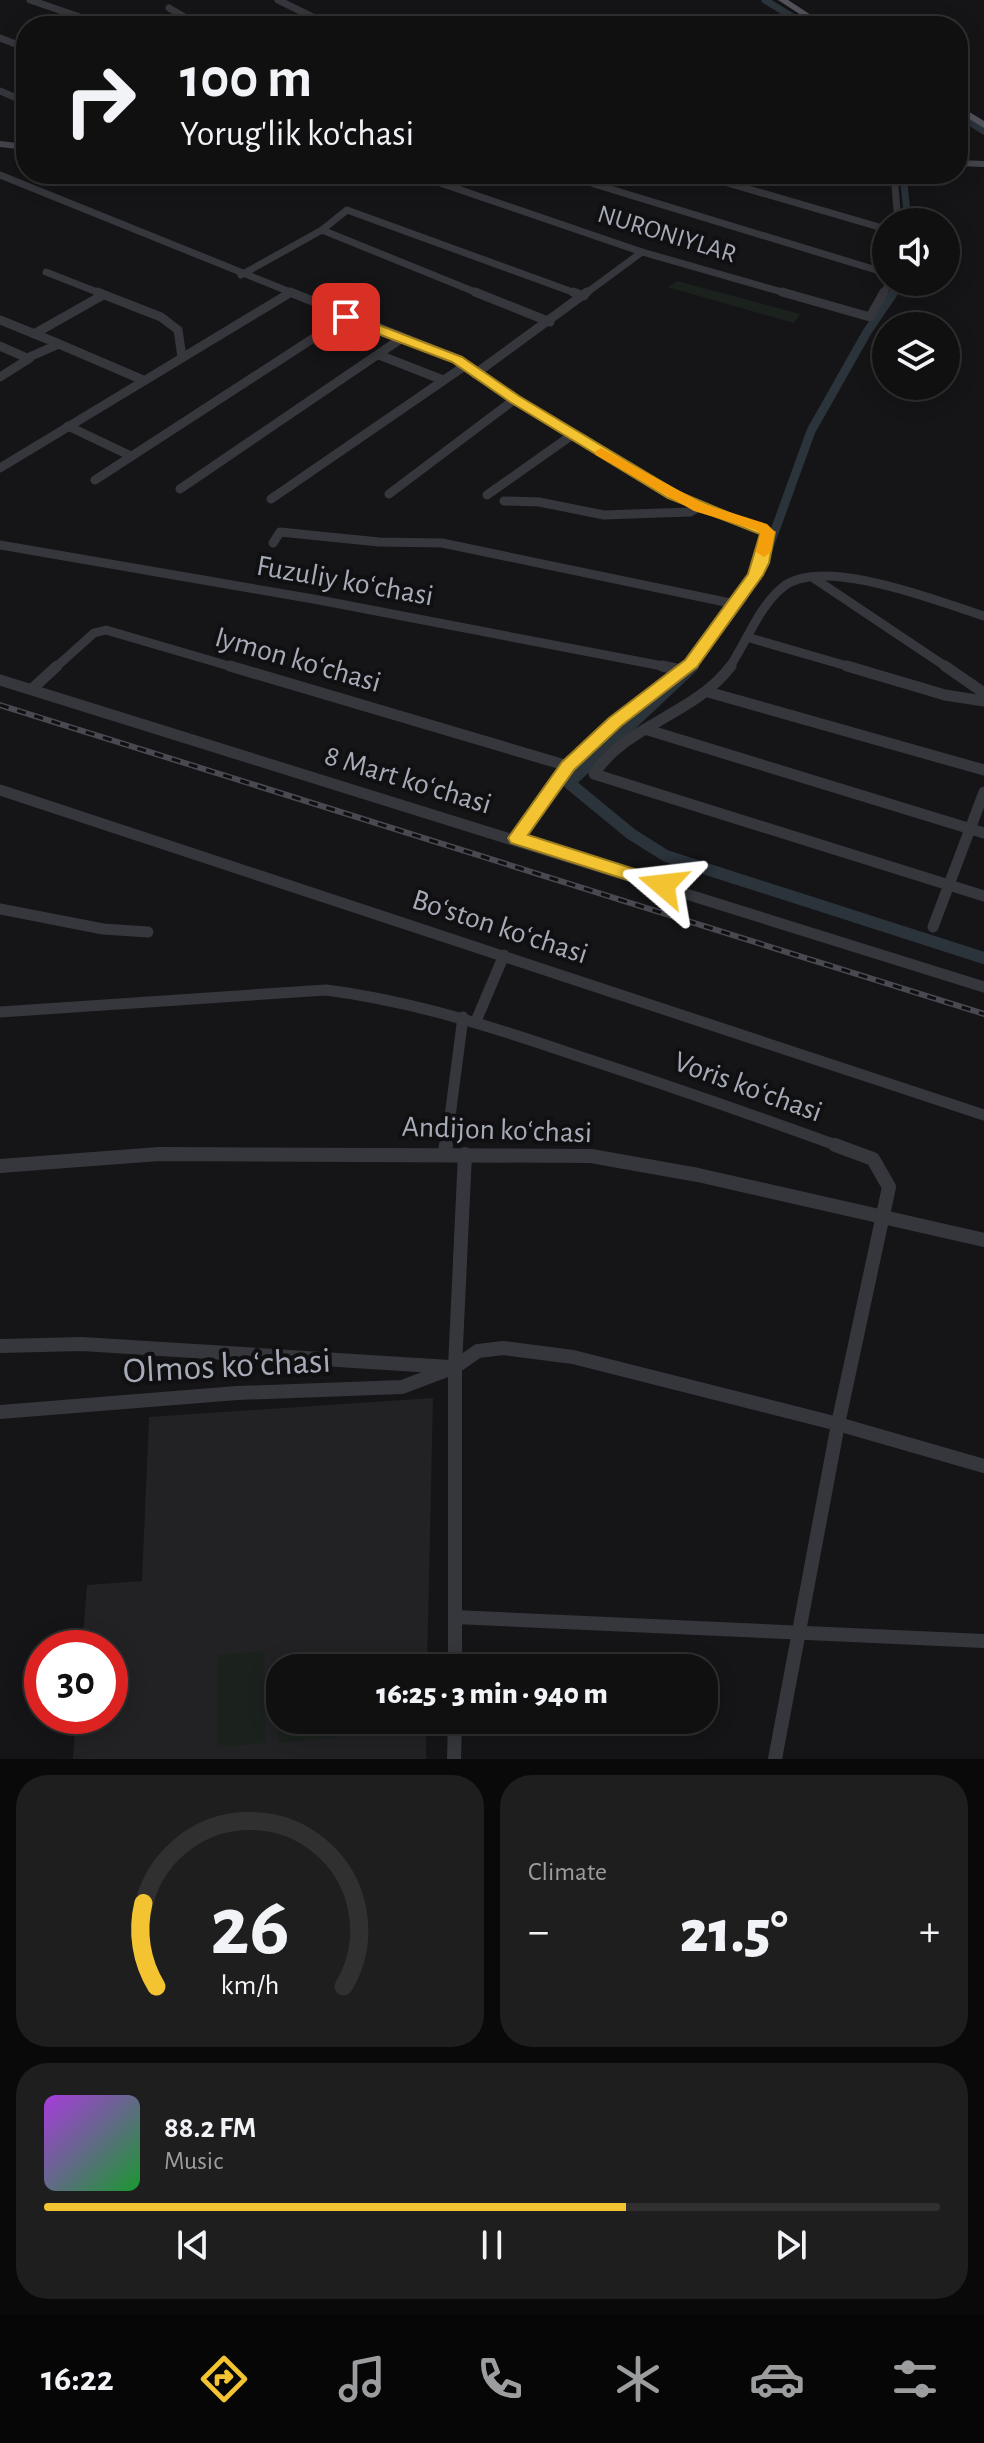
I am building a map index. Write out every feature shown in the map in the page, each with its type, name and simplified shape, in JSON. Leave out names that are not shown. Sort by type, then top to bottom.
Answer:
[{"type":"main road","points":[[782,0],[808,16]]},
{"type":"street","points":[[30,0],[77,16]]},
{"type":"street","points":[[278,0],[306,16],[314,16]]},
{"type":"street","points":[[169,8],[183,16]]},
{"type":"street","points":[[0,38],[16,44]]},
{"type":"street","points":[[0,46],[10,42]]},
{"type":"street","points":[[22,184],[466,365],[475,374],[572,435],[699,507],[768,532],[762,563],[691,663],[615,722],[568,766],[517,838]]},
{"type":"street","name":"NURONIYLAR","points":[[443,184],[642,252],[870,317],[882,296]]},
{"type":"street","points":[[594,184],[872,269]]},
{"type":"street","points":[[728,184],[872,225]]},
{"type":"street","points":[[895,184],[897,208]]},
{"type":"street","points":[[241,275],[322,230],[347,210],[584,296]]},
{"type":"street","points":[[322,230],[550,322]]},
{"type":"street","points":[[475,374],[642,252]]},
{"type":"street","points":[[46,272],[161,317],[178,330],[182,357]]},
{"type":"street","points":[[0,468],[288,294]]},
{"type":"street","points":[[34,334],[103,295]]},
{"type":"street","points":[[95,480],[346,317]]},
{"type":"street","points":[[0,320],[143,380]]},
{"type":"street","points":[[180,489],[402,338]]},
{"type":"street","points":[[0,377],[57,343]]},
{"type":"street","points":[[0,346],[30,358]]},
{"type":"street","points":[[379,355],[443,380]]},
{"type":"street","points":[[271,499],[466,365]]},
{"type":"street","points":[[389,494],[515,399]]},
{"type":"street","points":[[68,426],[131,456]]},
{"type":"street","points":[[487,495],[572,435]]},
{"type":"street","points":[[504,501],[539,502],[604,515],[690,512],[699,507]]},
{"type":"street","points":[[273,543],[280,532],[379,542],[429,542],[622,577],[735,604]]},
{"type":"street","name":"Fuzuliy koʻchasi","points":[[0,545],[319,600],[681,670]]},
{"type":"street","points":[[812,576],[984,693]]},
{"type":"street","points":[[984,616],[845,578],[812,576],[782,587],[750,638],[708,692],[648,730],[595,770],[596,776],[984,896]]},
{"type":"street","name":"Iymon koʻchasi","points":[[32,689],[94,633],[106,630],[568,766]]},
{"type":"street","points":[[750,638],[945,695],[984,701]]},
{"type":"street","name":"8 Mart koʻchasi","points":[[0,680],[517,838],[984,987]]},
{"type":"street","points":[[708,692],[984,770]]},
{"type":"street","points":[[648,730],[984,833]]},
{"type":"street","name":"Boʻston koʻchasi","points":[[0,790],[984,1115]]},
{"type":"street","points":[[933,927],[984,792]]},
{"type":"street","points":[[0,909],[88,927],[148,932]]},
{"type":"street","points":[[445,1153],[469,1019],[504,955]]},
{"type":"street","name":"Voris koʻchasi","points":[[0,1012],[326,990],[373,995],[469,1019],[673,1087],[873,1159],[889,1187],[885,1218],[838,1424],[775,1759]]},
{"type":"street","name":"Andijon koʻchasi","points":[[0,1166],[159,1154],[591,1156],[698,1175],[984,1240]]},
{"type":"street","points":[[455,1654],[455,1367],[465,1154]]},
{"type":"street","points":[[0,1346],[82,1344],[455,1367]]},
{"type":"street","name":"Olmos koʻchasi","points":[[0,1412],[237,1393],[402,1387],[455,1367],[478,1351],[503,1348],[573,1357],[838,1424],[984,1466]]},
{"type":"street","points":[[455,1617],[796,1635],[984,1641]]},
{"type":"street","points":[[454,1759],[455,1734]]},
{"type":"shaded area","points":[[677,281],[800,314],[794,323],[668,287]]},
{"type":"shaded area","points":[[433,1398],[427,1654],[266,1654],[266,1734],[426,1734],[426,1759],[73,1759],[75,1734],[128,1734],[128,1630],[83,1630],[87,1585],[142,1581],[149,1417]]},
{"type":"shaded area","points":[[264,1651],[265,1743],[217,1747],[218,1655]]},
{"type":"shaded area","points":[[278,1734],[343,1734],[343,1736],[278,1743]]},
{"type":"waterway","points":[[765,0],[791,16]]},
{"type":"waterway","points":[[968,121],[984,131]]},
{"type":"waterway","points":[[904,184],[907,208]]},
{"type":"waterway","points":[[765,558],[811,431],[867,332],[891,296]]},
{"type":"waterway","points":[[690,668],[743,598]]},
{"type":"waterway","points":[[693,666],[569,783],[631,834],[666,856],[984,958]]},
{"type":"railway","points":[[0,705],[984,1014]]},
{"type":"slow traffic","points":[[601,452],[699,507],[762,527],[768,532],[764,552]]},
{"type":"route","points":[[346,317],[457,359],[475,374],[572,435],[674,495],[699,507],[762,527],[768,532],[762,563],[755,575],[691,663],[615,722],[568,766],[517,838],[663,885]]}]
